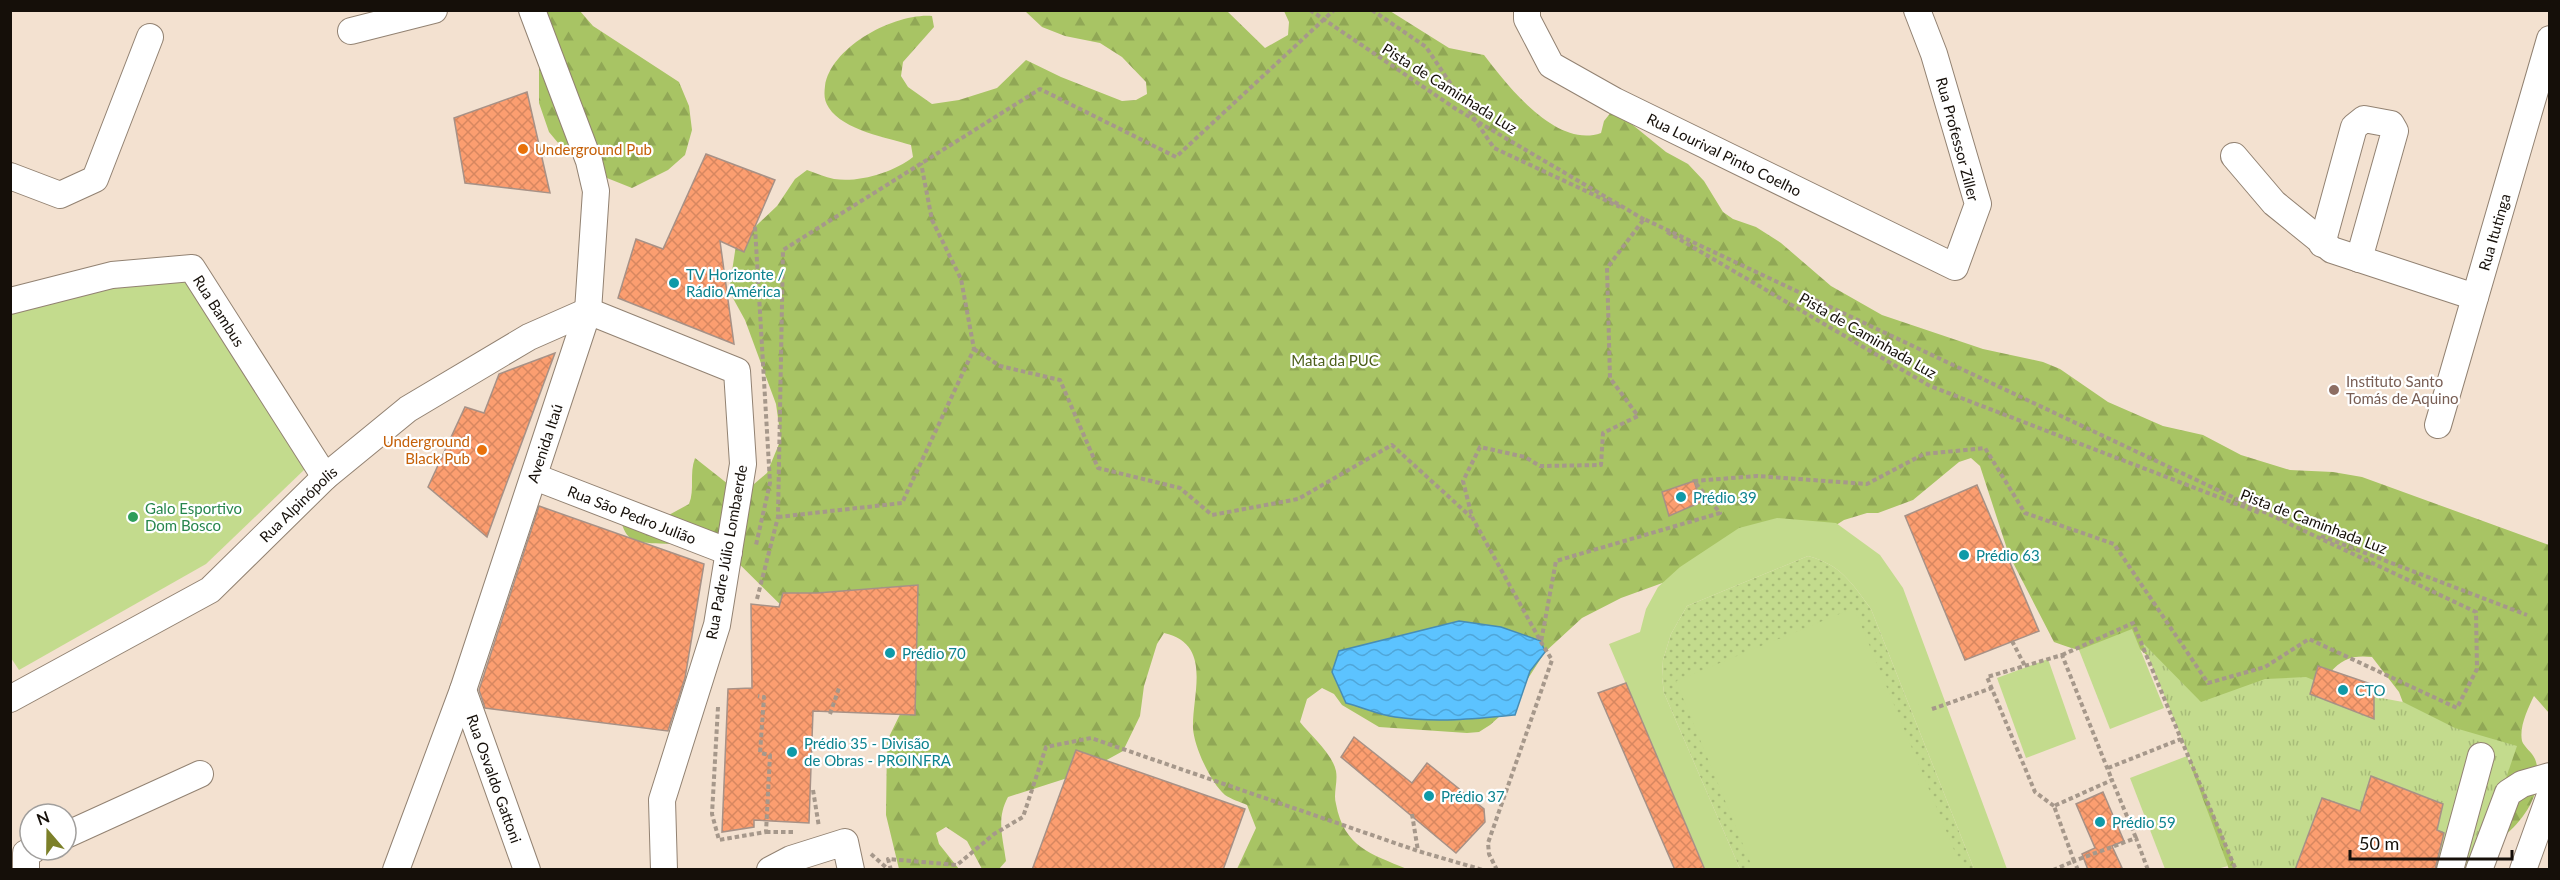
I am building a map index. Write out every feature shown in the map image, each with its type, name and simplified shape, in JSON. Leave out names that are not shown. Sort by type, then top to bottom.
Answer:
[{"type":"street","points":[[351,30],[434,10]]},
{"type":"street","name":"Avenida Itaú","points":[[396,870],[463,690],[588,311],[596,191],[589,161],[532,10]]},
{"type":"street","name":"Rua Lourival Pinto Coelho","points":[[1527,10],[1527,19],[1551,65],[1615,101],[1955,267]]},
{"type":"street","name":"Rua Professor Ziller","points":[[1917,10],[1934,54],[1978,204],[1955,267]]},
{"type":"street","points":[[10,176],[60,195],[95,179],[150,37]]},
{"type":"street","name":"Rua Itutinga","points":[[2438,425],[2550,39]]},
{"type":"street","points":[[2322,244],[2354,127],[2364,119],[2391,124],[2396,131],[2359,259]]},
{"type":"street","points":[[2234,156],[2274,202],[2322,244],[2359,259],[2475,297]]},
{"type":"street","name":"Rua Bambus","points":[[10,301],[112,275],[192,268],[325,477]]},
{"type":"street","name":"Rua Padre Júlio Lombaerde","points":[[588,311],[736,371],[743,464],[717,625],[662,800],[664,870]]},
{"type":"street","name":"Rua Alpinópolis","points":[[10,699],[210,590],[325,477],[408,409],[529,337],[588,311]]},
{"type":"street","name":"Rua São Pedro Julião","points":[[535,477],[729,552]]},
{"type":"street","name":"Rua Osvaldo Gattoni","points":[[463,690],[527,870]]},
{"type":"street","points":[[2450,870],[2481,756]]},
{"type":"street","points":[[78,830],[200,774]]},
{"type":"street","points":[[2479,870],[2508,793],[2522,784],[2550,776]]},
{"type":"street","points":[[2523,870],[2550,795]]},
{"type":"street","points":[[770,870],[791,859],[845,842],[851,870]]},
{"type":"path","name":"Pista de Caminhada Luz","points":[[1310,10],[1456,109],[1930,386],[2527,615]]},
{"type":"path","points":[[757,599],[778,517],[783,250],[1040,89],[1176,158],[1334,10]]},
{"type":"path","points":[[1372,10],[1426,47],[1494,148],[2475,612],[2477,669],[2457,708],[2309,639],[2265,667],[2208,683],[2114,544],[2025,513],[1985,448],[1924,454],[1867,484],[1757,476],[1694,481],[1720,513],[1589,554],[1556,561],[1541,642]]},
{"type":"path","points":[[778,517],[902,503],[974,349],[961,279],[932,220],[921,163]]},
{"type":"path","points":[[1497,870],[1489,854],[1488,843],[1552,660],[1472,517],[1464,482],[1480,447],[1525,457],[1540,466],[1601,465],[1604,433],[1638,416],[1610,378],[1607,268],[1644,219]]},
{"type":"path","points":[[974,349],[1000,366],[1060,380],[1098,468],[1180,488],[1212,515],[1298,499],[1392,445],[1472,517]]},
{"type":"path","points":[[2078,870],[2054,806],[2036,792],[1987,677],[2062,655],[2133,623],[2236,870]]},
{"type":"path","points":[[2012,641],[2025,666]]},
{"type":"path","points":[[2062,655],[2148,870]]},
{"type":"path","points":[[830,714],[839,688]]},
{"type":"path","points":[[1932,709],[1992,688]]},
{"type":"path","points":[[758,696],[764,697],[760,753],[770,754],[766,832]]},
{"type":"path","points":[[891,870],[888,859],[957,866],[994,834],[1023,817],[1046,747],[1091,738],[1418,851],[1484,869]]},
{"type":"path","points":[[2108,768],[2181,739]]},
{"type":"path","points":[[2054,806],[2112,780]]},
{"type":"path","points":[[809,831],[820,831],[813,790]]},
{"type":"path","points":[[712,814],[719,840],[766,832],[798,831]]},
{"type":"path","points":[[1412,814],[1418,851]]},
{"type":"path","points":[[2053,870],[2136,838]]},
{"type":"green space","points":[[525,11],[580,11],[593,26],[679,82],[689,106],[692,130],[685,155],[668,170],[632,188],[607,178],[559,144],[549,132],[539,103],[539,61]]},
{"type":"green space","name":"Mata da PUC","points":[[1025,11],[1227,11],[1265,48],[1288,35],[1289,22],[1284,11],[1390,11],[1449,48],[1484,55],[1506,83],[1535,112],[1567,132],[1584,136],[1601,133],[1604,121],[1612,111],[1623,117],[1666,152],[1688,164],[1704,181],[1723,212],[1733,219],[1756,227],[1781,243],[1831,286],[1882,315],[1983,349],[2043,362],[2060,369],[2108,402],[2163,426],[2203,435],[2241,455],[2290,470],[2333,472],[2362,477],[2549,545],[2549,713],[2534,696],[2521,736],[2524,745],[2534,756],[2538,770],[2536,792],[2532,802],[2519,821],[2504,836],[2422,753],[2399,692],[2372,657],[2354,657],[2339,664],[2330,673],[2281,869],[2229,869],[2205,819],[2196,795],[2189,750],[2149,657],[2137,647],[2095,652],[2054,642],[2009,555],[1980,466],[1971,458],[1959,462],[1913,500],[1878,513],[1867,513],[1844,520],[1822,534],[1745,553],[1621,598],[1582,618],[1545,652],[1509,708],[1479,732],[1379,727],[1342,705],[1334,694],[1322,688],[1307,699],[1300,722],[1326,751],[1334,764],[1336,771],[1335,800],[1345,830],[1361,847],[1407,869],[1237,869],[1256,828],[1247,805],[1225,795],[1214,782],[1204,764],[1196,745],[1193,728],[1196,686],[1194,659],[1189,648],[1179,639],[1164,633],[1157,644],[1144,686],[1140,716],[1123,751],[1083,773],[1008,797],[1001,821],[1006,861],[999,869],[982,869],[967,841],[946,827],[936,833],[939,844],[959,869],[899,869],[886,815],[887,741],[905,704],[795,619],[716,541],[674,544],[642,542],[629,537],[621,521],[667,516],[689,504],[695,458],[733,488],[747,490],[767,473],[781,439],[776,404],[745,320],[729,291],[736,245],[777,206],[795,179],[807,170],[834,179],[865,178],[886,172],[913,157],[911,145],[855,128],[836,116],[827,105],[825,86],[830,72],[851,46],[866,35],[900,20],[932,16],[934,27],[903,62],[901,76],[908,87],[932,104],[959,100],[997,88],[1026,60],[1061,77],[1122,101],[1136,100],[1147,94],[1146,82],[1122,57],[1100,43],[1065,36],[1042,27]]},
{"type":"green space","name":"Galo Esportivo Dom Bosco","points":[[190,274],[305,469],[206,564],[19,670],[11,658],[11,305]]},
{"type":"green space","points":[[1777,518],[1836,523],[1880,555],[1903,588],[2007,869],[1974,869],[1871,609],[1851,583],[1837,570],[1829,564],[1808,556],[1687,606],[1671,634],[1663,660],[1664,693],[1740,869],[1705,869],[1609,644],[1640,632],[1646,609],[1658,587],[1680,567],[1739,528]]},
{"type":"green space","points":[[1808,556],[1829,564],[1837,570],[1851,583],[1871,609],[1974,869],[1740,869],[1664,693],[1663,660],[1671,634],[1687,606]]},
{"type":"green space","points":[[1854,608],[1962,869],[1753,869],[1676,681]]},
{"type":"green space","points":[[2132,629],[2164,708],[2110,729],[2079,650]]},
{"type":"green space","points":[[2142,642],[2201,702],[2265,679],[2306,677],[2338,690],[2403,702],[2455,728],[2517,746],[2475,869],[2236,869]]},
{"type":"green space","points":[[2048,659],[2076,739],[2026,758],[1997,678]]},
{"type":"green space","points":[[2187,756],[2228,866],[2217,869],[2165,869],[2130,778]]},
{"type":"water","points":[[1459,621],[1501,627],[1541,641],[1545,652],[1530,671],[1515,715],[1455,720],[1410,719],[1383,715],[1346,703],[1332,672],[1339,651]]},
{"type":"building","points":[[527,92],[550,193],[465,183],[454,118]]},
{"type":"building","points":[[706,154],[775,180],[744,252],[720,241],[734,344],[618,298],[636,239],[663,249]]},
{"type":"building","name":"Underground Black Pub","points":[[555,353],[487,537],[428,487],[465,407],[484,413],[499,374]]},
{"type":"building","name":"Prédio 39","points":[[1694,481],[1701,502],[1669,516],[1662,492]]},
{"type":"building","name":"Prédio 63","points":[[1977,485],[2039,631],[1965,660],[1905,516]]},
{"type":"building","points":[[539,506],[704,564],[685,678],[668,731],[485,708],[479,690]]},
{"type":"building","points":[[918,585],[915,715],[813,711],[809,823],[754,820],[754,827],[722,832],[728,689],[752,688],[751,604],[779,607],[783,593],[817,593]]},
{"type":"building","name":"CTO","points":[[2318,666],[2374,685],[2374,719],[2310,694]]},
{"type":"building","points":[[1626,683],[1705,870],[1675,870],[1598,693]]},
{"type":"building","name":"Prédio 37","points":[[1354,737],[1412,783],[1427,763],[1484,809],[1485,822],[1456,853],[1341,757]]},
{"type":"building","points":[[1076,750],[1245,809],[1223,870],[1032,870]]},
{"type":"building","points":[[2371,776],[2443,804],[2437,830],[2444,833],[2435,870],[2295,870],[2322,798],[2360,811]]},
{"type":"building","name":"Prédio 59","points":[[2103,792],[2124,841],[2112,846],[2123,870],[2088,870],[2082,854],[2095,848],[2076,804]]},
{"type":"place","name":"Underground Pub","points":[[523,149]]},
{"type":"place","name":"TV Horizonte / Rádio América","points":[[674,283]]},
{"type":"place","name":"Instituto Santo Tomás de Aquino","points":[[2334,390]]},
{"type":"place","name":"Underground Black Pub","points":[[482,450]]},
{"type":"place","name":"Prédio 39","points":[[1681,497]]},
{"type":"place","name":"Galo Esportivo Dom Bosco","points":[[133,517]]},
{"type":"place","name":"Prédio 63","points":[[1964,555]]},
{"type":"place","name":"Prédio 70","points":[[890,653]]},
{"type":"place","name":"CTO","points":[[2343,690]]},
{"type":"place","name":"Prédio 35 - Divisão de Obras - PROINFRA","points":[[792,752]]},
{"type":"place","name":"Prédio 37","points":[[1429,796]]},
{"type":"place","name":"Prédio 59","points":[[2100,822]]}]
